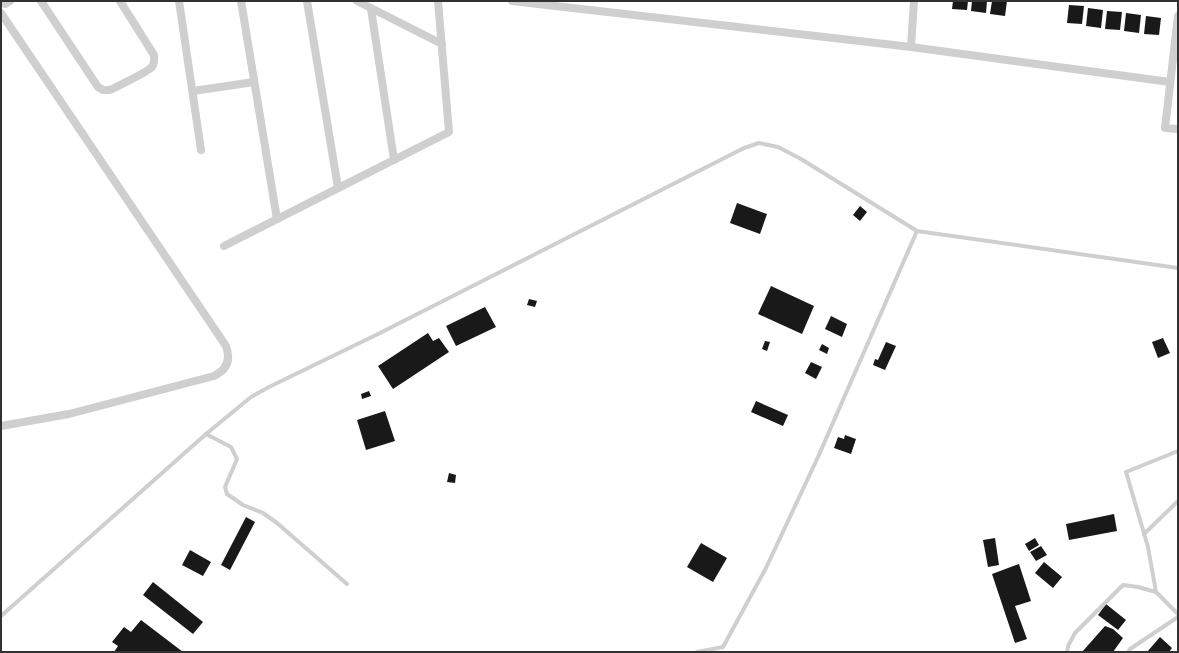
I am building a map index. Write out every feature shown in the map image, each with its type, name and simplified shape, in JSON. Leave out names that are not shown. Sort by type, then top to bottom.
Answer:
[{"type":"street","points":[[41,1],[98,87],[103,90],[110,90],[146,70],[152,66],[154,61],[154,55],[120,1]]},
{"type":"street","points":[[179,1],[201,150]]},
{"type":"street","points":[[240,1],[277,219]]},
{"type":"street","points":[[307,1],[338,188]]},
{"type":"street","points":[[357,1],[442,44]]},
{"type":"street","points":[[224,246],[449,132],[438,1]]},
{"type":"street","points":[[512,1],[911,47],[1170,82]]},
{"type":"street","points":[[911,47],[914,1]]},
{"type":"street","points":[[371,9],[394,160]]},
{"type":"street","points":[[1,13],[226,346],[229,358],[224,369],[214,376],[69,414],[1,426]]},
{"type":"street","points":[[1178,16],[1165,128],[1178,129]]},
{"type":"street","points":[[193,91],[254,82]]},
{"type":"lane","points":[[1,616],[206,434],[251,397],[744,148],[759,143],[778,147],[801,159],[916,231],[1178,268]]},
{"type":"lane","points":[[697,652],[723,647],[766,568],[818,457],[916,231]]},
{"type":"lane","points":[[206,434],[231,447],[237,459],[225,486],[227,494],[243,505],[263,513],[277,523],[347,584]]},
{"type":"lane","points":[[1156,592],[1144,534],[1126,472],[1178,451]]},
{"type":"lane","points":[[1144,534],[1178,500]]},
{"type":"lane","points":[[1068,652],[1068,646],[1075,633],[1123,585],[1156,592],[1178,616],[1128,652]]},
{"type":"building","points":[[953,1],[968,1],[967,10],[952,9]]},
{"type":"building","points":[[972,1],[987,1],[986,13],[971,11]]},
{"type":"building","points":[[992,1],[1007,1],[1005,16],[990,14]]},
{"type":"building","points":[[1069,5],[1084,6],[1082,24],[1067,23]]},
{"type":"building","points":[[1088,8],[1103,10],[1101,28],[1086,26]]},
{"type":"building","points":[[1107,11],[1122,12],[1120,30],[1105,29]]},
{"type":"building","points":[[1126,13],[1141,15],[1139,33],[1124,31]]},
{"type":"building","points":[[1146,16],[1161,18],[1159,35],[1144,34]]},
{"type":"building","points":[[737,203],[767,214],[760,234],[730,223]]},
{"type":"building","points":[[860,206],[867,212],[860,221],[853,215]]},
{"type":"building","points":[[771,286],[814,306],[802,334],[758,314]]},
{"type":"building","points":[[529,299],[537,301],[535,307],[527,305]]},
{"type":"building","points":[[485,307],[496,327],[456,346],[446,326]]},
{"type":"building","points":[[831,316],[847,324],[842,337],[825,329]]},
{"type":"building","points":[[428,333],[433,341],[439,338],[449,352],[393,389],[378,366]]},
{"type":"building","points":[[1163,338],[1170,353],[1158,358],[1152,342]]},
{"type":"building","points":[[765,341],[770,342],[767,351],[762,349]]},
{"type":"building","points":[[886,342],[896,346],[885,370],[873,365],[875,359],[878,360]]},
{"type":"building","points":[[822,344],[829,348],[827,354],[819,350]]},
{"type":"building","points":[[811,362],[822,367],[816,379],[805,373]]},
{"type":"building","points":[[369,391],[371,396],[362,399],[361,394]]},
{"type":"building","points":[[756,401],[788,415],[783,426],[751,412]]},
{"type":"building","points":[[385,411],[395,441],[366,450],[357,420]]},
{"type":"building","points":[[845,435],[856,439],[851,454],[834,448],[838,437],[844,439]]},
{"type":"building","points":[[449,473],[456,475],[455,483],[447,482]]},
{"type":"building","points":[[1114,514],[1117,531],[1069,540],[1066,524]]},
{"type":"building","points":[[246,517],[255,522],[230,570],[221,565]]},
{"type":"building","points":[[995,538],[999,565],[988,567],[983,540]]},
{"type":"building","points":[[1035,538],[1039,545],[1029,551],[1025,544]]},
{"type":"building","points":[[701,543],[727,558],[713,582],[687,567]]},
{"type":"building","points":[[1041,546],[1047,555],[1036,561],[1030,552]]},
{"type":"building","points":[[190,550],[211,562],[203,576],[182,565]]},
{"type":"building","points":[[1044,562],[1062,577],[1053,588],[1035,573]]},
{"type":"building","points":[[1019,564],[1031,601],[1015,606],[1027,639],[1015,643],[992,574]]},
{"type":"building","points":[[153,582],[203,622],[193,634],[143,595]]},
{"type":"building","points":[[1106,604],[1126,620],[1118,630],[1098,615]]},
{"type":"building","points":[[141,620],[183,652],[114,652],[118,646],[112,642],[124,627],[131,632]]},
{"type":"building","points":[[1105,626],[1113,629],[1123,638],[1113,652],[1082,652]]},
{"type":"building","points":[[1160,637],[1172,648],[1169,652],[1147,652]]}]
